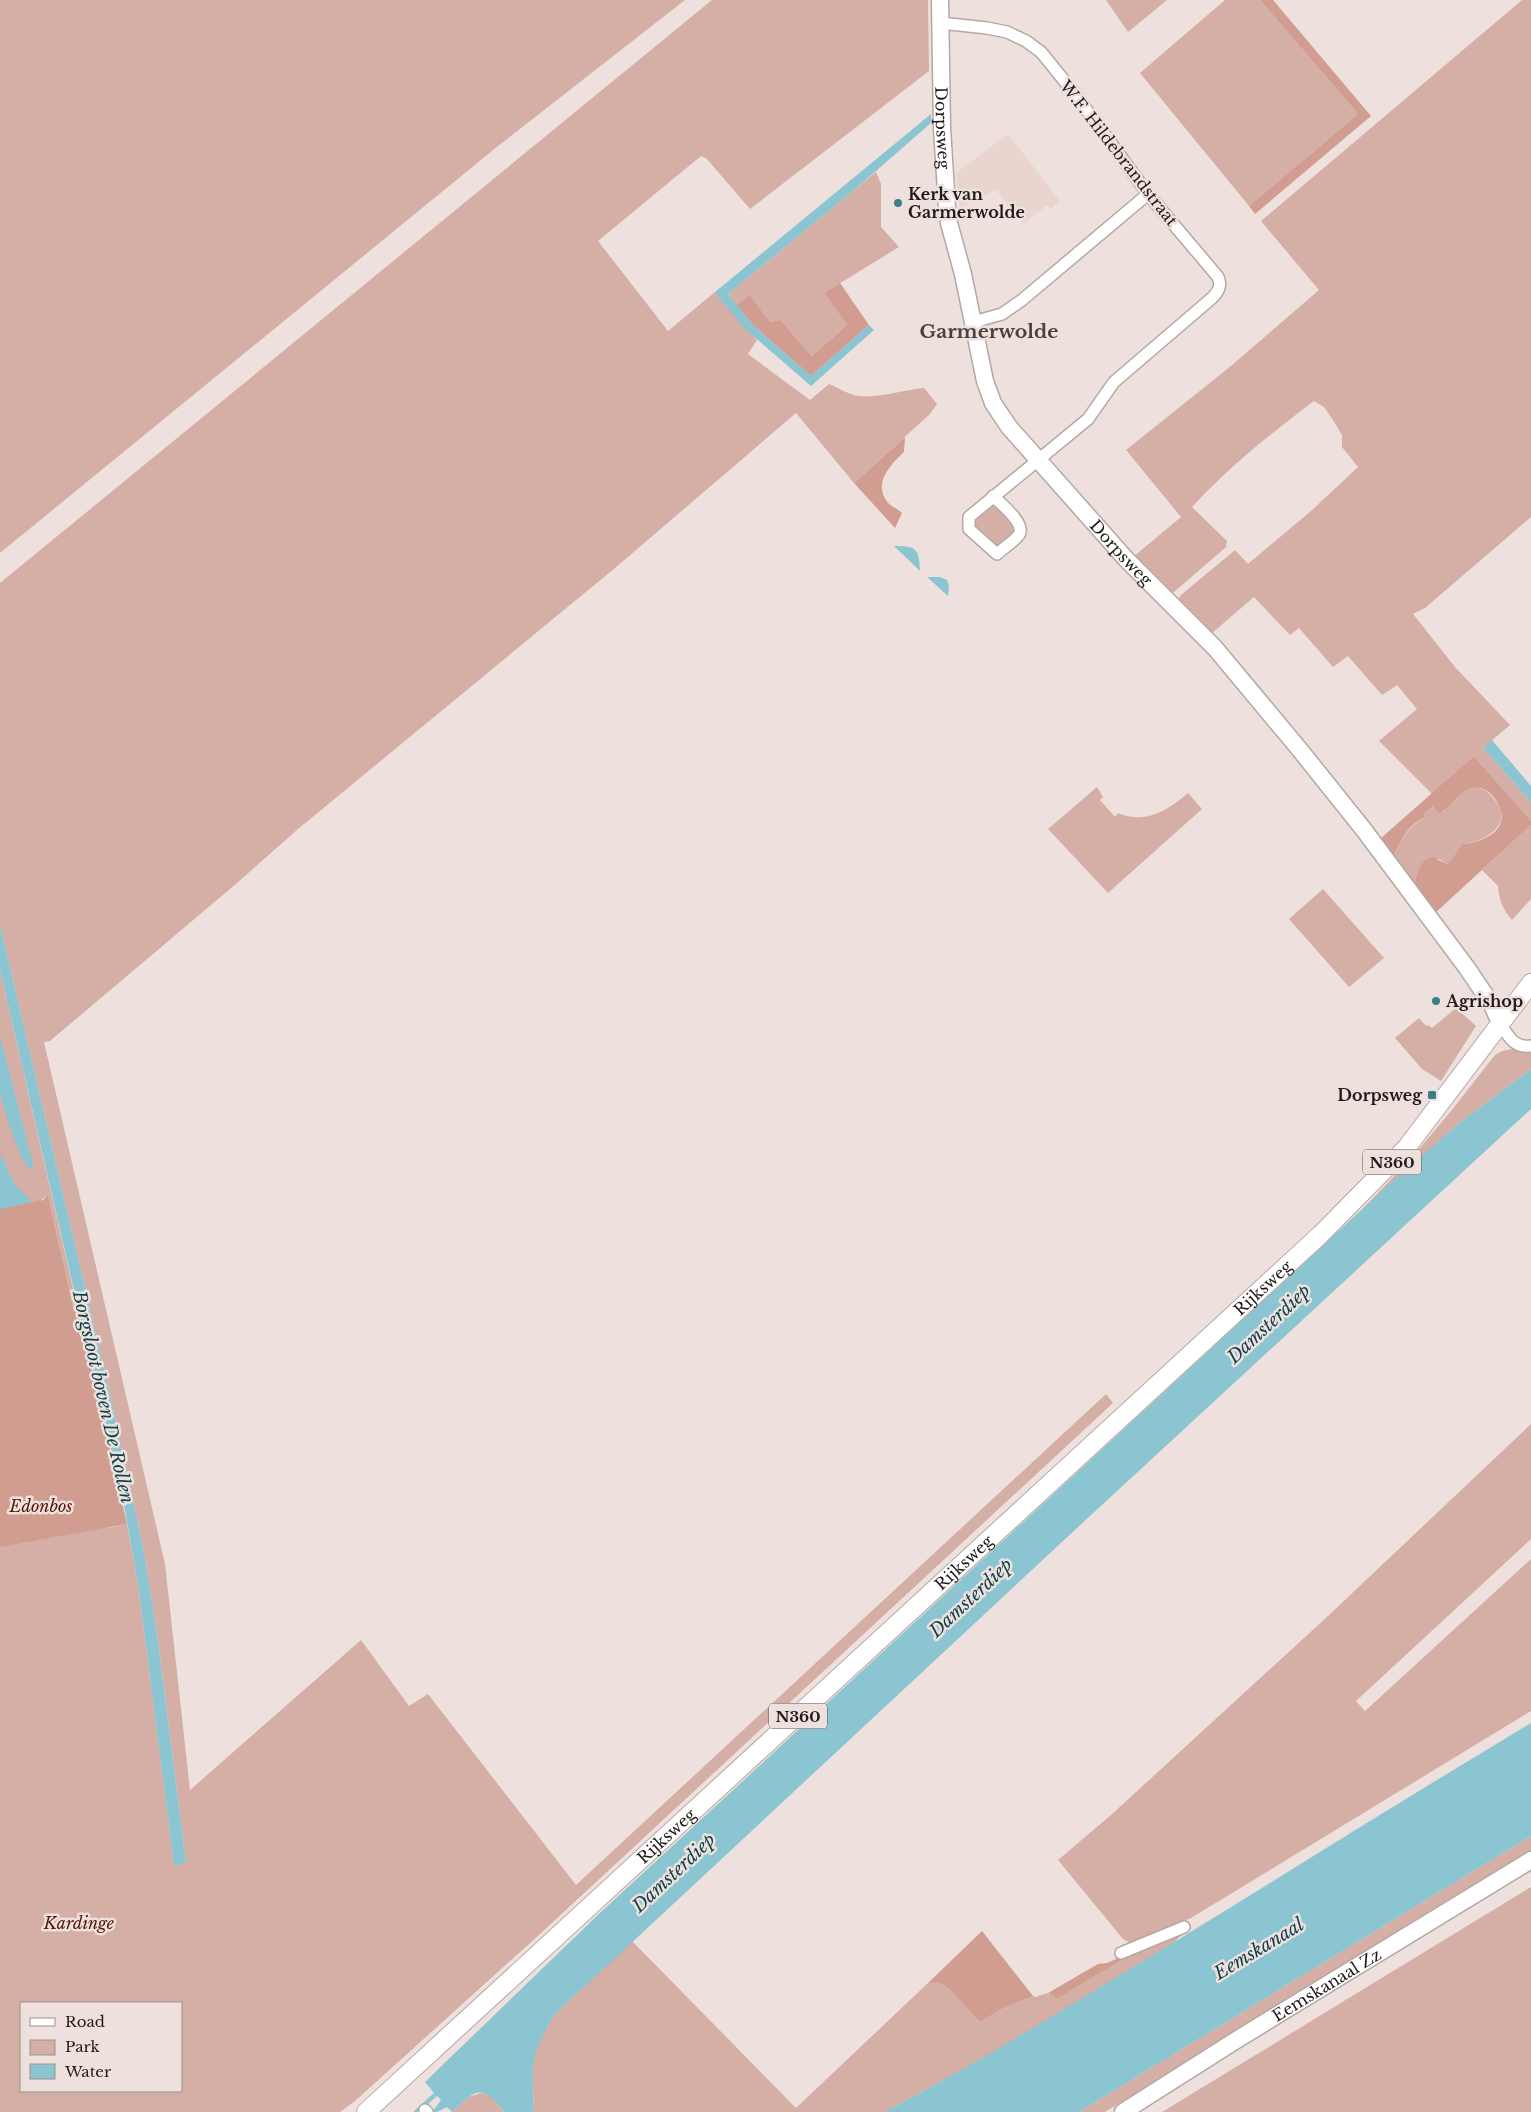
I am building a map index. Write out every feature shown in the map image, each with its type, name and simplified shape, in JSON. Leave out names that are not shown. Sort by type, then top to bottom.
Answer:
[{"type":"main road","name":"Rijksweg","points":[[366,2112],[1320,1235],[1407,1147],[1531,984]]},
{"type":"street","name":"Dorpsweg","points":[[940,0],[942,128],[947,207],[985,381],[993,403],[1009,427],[1126,559],[1215,648],[1300,750],[1364,830],[1468,968],[1492,1005],[1501,1025]]},
{"type":"street","name":"W.F. Hildebrandstraat","points":[[941,23],[1007,32],[1026,41],[1041,52],[1075,94],[1148,194],[1220,280],[1220,288],[1217,292],[1114,382],[1088,419],[1038,459]]},
{"type":"street","points":[[973,322],[1002,314],[1022,300],[1148,194]]},
{"type":"street","points":[[994,496],[1020,524],[1021,531],[1019,536],[996,554],[969,529],[969,517],[1038,459]]},
{"type":"street","points":[[1501,1025],[1512,1043],[1526,1047],[1531,1046]]},
{"type":"street","name":"Eemskanaal Zz","points":[[1123,2112],[1238,2039],[1531,1860]]},
{"type":"street","points":[[1121,1953],[1184,1927]]},
{"type":"shaded area","points":[[1008,134],[1060,201],[1051,209],[1047,205],[1024,224],[996,190],[960,208],[956,173]]},
{"type":"green space","points":[[0,0],[685,0],[498,146],[0,553]]},
{"type":"green space","name":"Kardinge","points":[[712,0],[928,0],[929,71],[750,209],[706,158],[701,156],[598,241],[668,331],[715,292],[757,340],[748,354],[810,400],[829,384],[851,394],[862,396],[879,396],[924,388],[937,404],[930,414],[854,483],[796,413],[615,568],[298,829],[50,1041],[44,1042],[165,1564],[190,1790],[361,1640],[409,1706],[428,1694],[576,1885],[1106,1394],[1113,1403],[540,1934],[355,2101],[340,2112],[0,2112],[0,970],[78,1310],[74,1311],[48,1195],[40,1201],[107,1528],[127,1524],[138,1584],[174,1864],[177,1866],[186,1862],[157,1634],[144,1552],[109,1390],[0,925],[0,583]]},
{"type":"green space","points":[[1106,0],[1167,0],[1128,32]]},
{"type":"green space","points":[[1225,0],[1260,0],[1358,114],[1249,206],[1140,73]]},
{"type":"green space","points":[[1260,0],[1273,0],[1371,116],[1255,214],[1249,206],[1358,114]]},
{"type":"green space","points":[[1522,0],[1531,0],[1531,517],[1425,608],[1413,614],[1455,667],[1510,725],[1483,748],[1531,802],[1531,821],[1474,756],[1432,794],[1379,741],[1417,709],[1397,685],[1382,695],[1348,656],[1333,667],[1299,628],[1290,635],[1254,597],[1211,634],[1177,601],[1181,595],[1235,550],[1248,564],[1311,511],[1358,467],[1342,447],[1342,435],[1324,407],[1314,401],[1281,426],[1250,451],[1192,507],[1227,541],[1226,547],[1174,592],[1169,594],[1132,558],[1181,517],[1126,450],[1231,366],[1319,290],[1261,221]]},
{"type":"green space","points":[[876,172],[881,184],[881,227],[899,247],[824,293],[847,325],[812,356],[780,320],[770,322],[750,295],[736,305],[728,294]]},
{"type":"green space","points":[[840,283],[869,325],[811,376],[753,325],[736,305],[750,295],[770,322],[780,320],[812,356],[847,325],[824,293]]},
{"type":"green space","points":[[905,437],[904,452],[889,468],[882,487],[887,502],[902,513],[895,528],[854,483]]},
{"type":"green space","points":[[994,502],[1019,528],[998,549],[971,522]]},
{"type":"green space","points":[[1474,756],[1531,821],[1531,825],[1434,914],[1414,885],[1422,864],[1432,857],[1447,864],[1462,844],[1479,841],[1495,832],[1502,816],[1501,810],[1494,798],[1484,790],[1473,788],[1463,792],[1439,813],[1433,806],[1424,814],[1426,817],[1414,824],[1402,839],[1393,857],[1380,839]]},
{"type":"green space","points":[[1097,787],[1103,797],[1100,800],[1115,817],[1118,813],[1138,817],[1156,814],[1173,805],[1188,793],[1202,809],[1108,893],[1048,829]]},
{"type":"green space","points":[[1475,787],[1486,791],[1494,799],[1500,808],[1502,816],[1500,824],[1495,830],[1480,840],[1462,844],[1452,861],[1447,864],[1439,859],[1420,866],[1414,885],[1393,857],[1403,839],[1410,829],[1426,817],[1424,814],[1433,806],[1443,811],[1463,792]]},
{"type":"green space","points":[[1531,825],[1531,899],[1512,920],[1502,904],[1498,886],[1482,870]]},
{"type":"green space","points":[[1323,889],[1384,958],[1349,987],[1289,919]]},
{"type":"green space","points":[[1456,1008],[1476,1026],[1441,1081],[1422,1069],[1395,1038],[1419,1018],[1426,1026],[1428,1025],[1432,1028]]},
{"type":"green space","points":[[1512,1049],[1531,1052],[1531,1069],[1458,1124],[1357,1215],[1414,1155],[1495,1055]]},
{"type":"green space","name":"Edonbos","points":[[48,1195],[74,1311],[78,1310],[127,1524],[0,1547],[0,1209],[43,1200]]},
{"type":"green space","points":[[1531,1424],[1531,1539],[1356,1701],[1365,1711],[1531,1559],[1531,1711],[1191,1918],[1130,1943],[1123,1939],[1058,1860],[1111,1815],[1328,1616]]},
{"type":"green space","points":[[1531,1836],[1531,1851],[1105,2112],[1079,2112]]},
{"type":"green space","points":[[1531,1887],[1531,2112],[1162,2112]]},
{"type":"green space","points":[[982,1931],[1033,1996],[1000,2010],[980,2022],[948,1988],[939,1983],[928,1983]]},
{"type":"green space","points":[[1178,1932],[1180,1936],[1174,1943],[986,2057],[885,2112],[534,2112],[532,2066],[540,2038],[554,2015],[632,1941],[796,2108],[928,1983],[939,1983],[948,1988],[980,2022],[1000,2010],[1033,1996],[1048,1993],[1057,1999],[1145,1946]]},
{"type":"green space","points":[[1145,1946],[1057,1999],[1048,1993],[1098,1964],[1107,1963]]},
{"type":"green space","points":[[481,2093],[491,2097],[504,2112],[452,2112],[468,2097]]},
{"type":"water","points":[[931,114],[931,123],[853,191],[728,294],[753,325],[811,376],[869,325],[874,330],[811,386],[743,327],[715,292]]},
{"type":"water","points":[[894,546],[915,550],[919,557],[920,571]]},
{"type":"water","points":[[927,577],[940,577],[947,580],[949,586],[948,596]]},
{"type":"water","points":[[1492,740],[1531,786],[1531,802],[1483,748]]},
{"type":"water","name":"Borgsloot boven De Rollen","points":[[0,925],[109,1390],[144,1552],[157,1634],[186,1862],[177,1866],[174,1865],[138,1584],[125,1511],[0,970]]},
{"type":"water","points":[[0,1036],[33,1164],[32,1170],[18,1147],[1,1098]]},
{"type":"water","name":"Damsterdiep","points":[[1531,1069],[1531,1109],[554,2015],[536,2052],[533,2072],[534,2112],[504,2112],[490,2097],[484,2093],[479,2093],[467,2098],[452,2112],[447,2107],[437,2112],[432,2112],[441,2100],[437,2096],[419,2112],[413,2112],[434,2093],[425,2082],[601,1912],[1384,1189],[1458,1124]]},
{"type":"water","points":[[0,1153],[14,1183],[32,1202],[0,1209]]},
{"type":"water","name":"Eemskanaal","points":[[1531,1723],[1531,1836],[1079,2112],[885,2112],[1055,2015]]},
{"type":"place","name":"Kerk van Garmerwolde","points":[[898,203]]},
{"type":"place","name":"Agrishop","points":[[1436,1001]]},
{"type":"place","name":"Dorpsweg","points":[[1432,1095]]},
{"type":"district","name":"Garmerwolde","points":[[989,331]]}]
